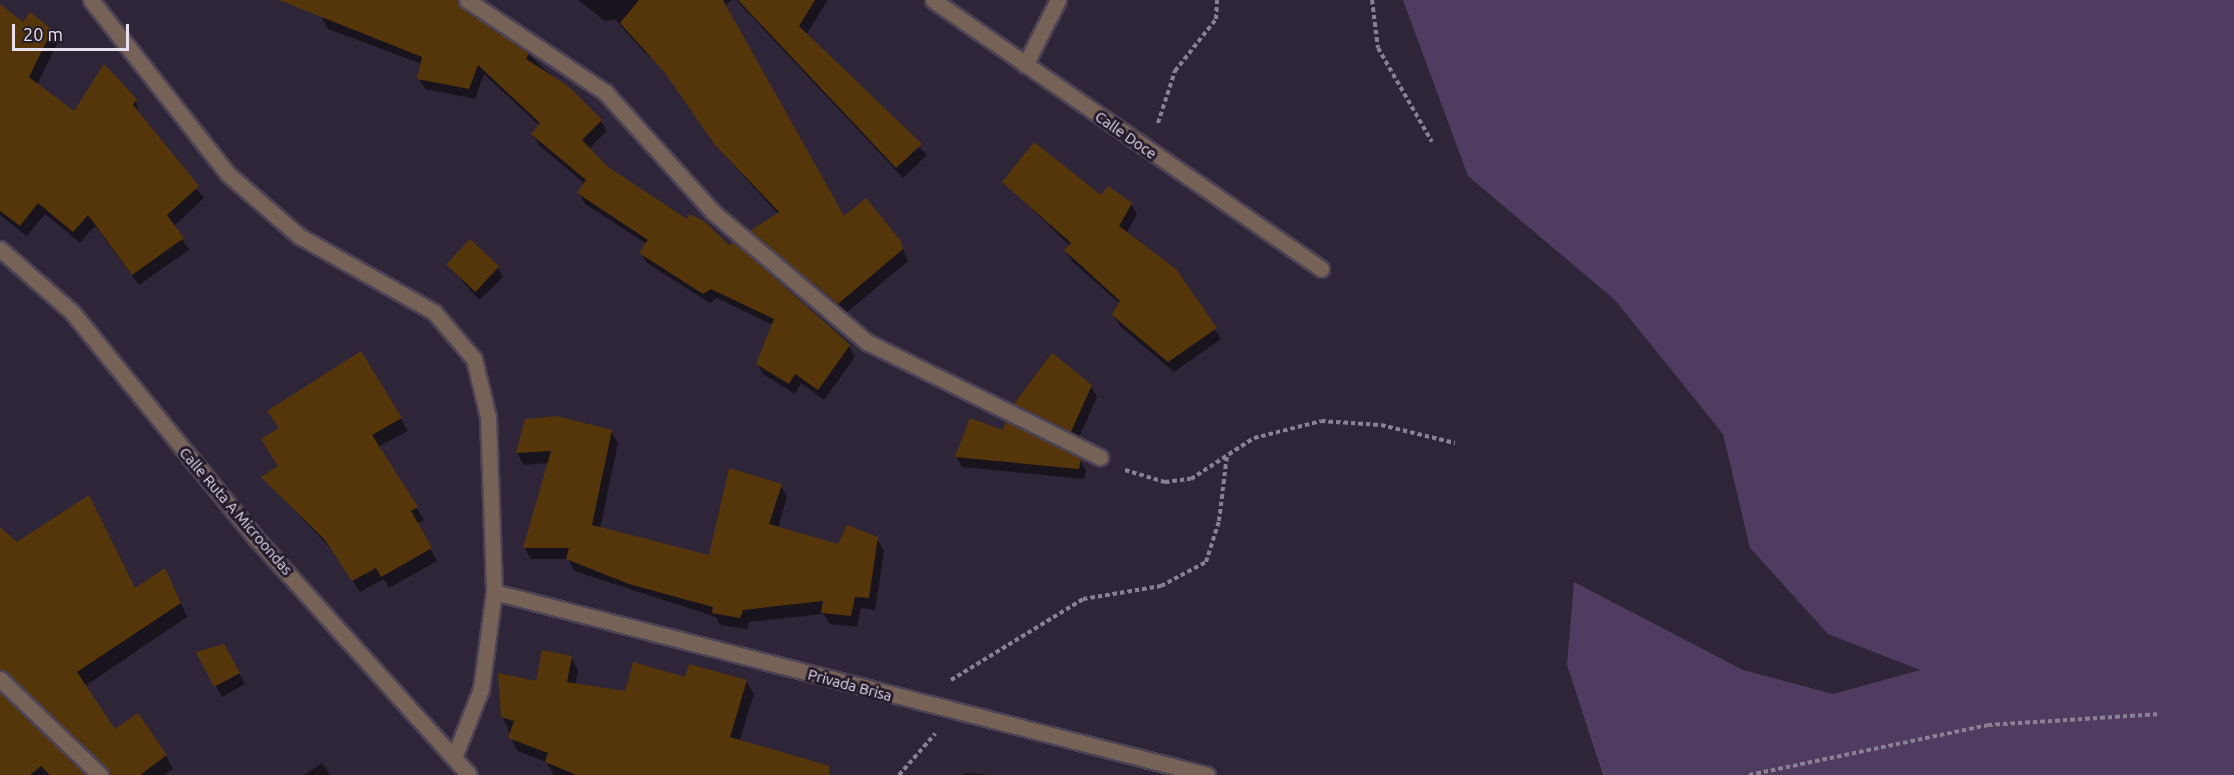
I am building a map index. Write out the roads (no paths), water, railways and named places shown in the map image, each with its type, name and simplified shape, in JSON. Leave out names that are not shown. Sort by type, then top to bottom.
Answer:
[{"type":"street","points":[[91,0],[228,174],[299,236],[434,312],[474,359],[488,417],[494,592],[481,689],[455,755]]},
{"type":"street","points":[[467,0],[605,92],[713,212],[867,342],[1100,457]]},
{"type":"street","name":"Calle Doce","points":[[933,0],[1321,269]]},
{"type":"street","points":[[1025,64],[1058,0]]},
{"type":"street","name":"Calle Ruta A Microondas","points":[[0,249],[72,312],[254,536],[455,755],[469,775]]},
{"type":"street","name":"Privada Brisa","points":[[494,592],[951,712],[1207,775]]},
{"type":"street","points":[[0,679],[100,775]]}]
